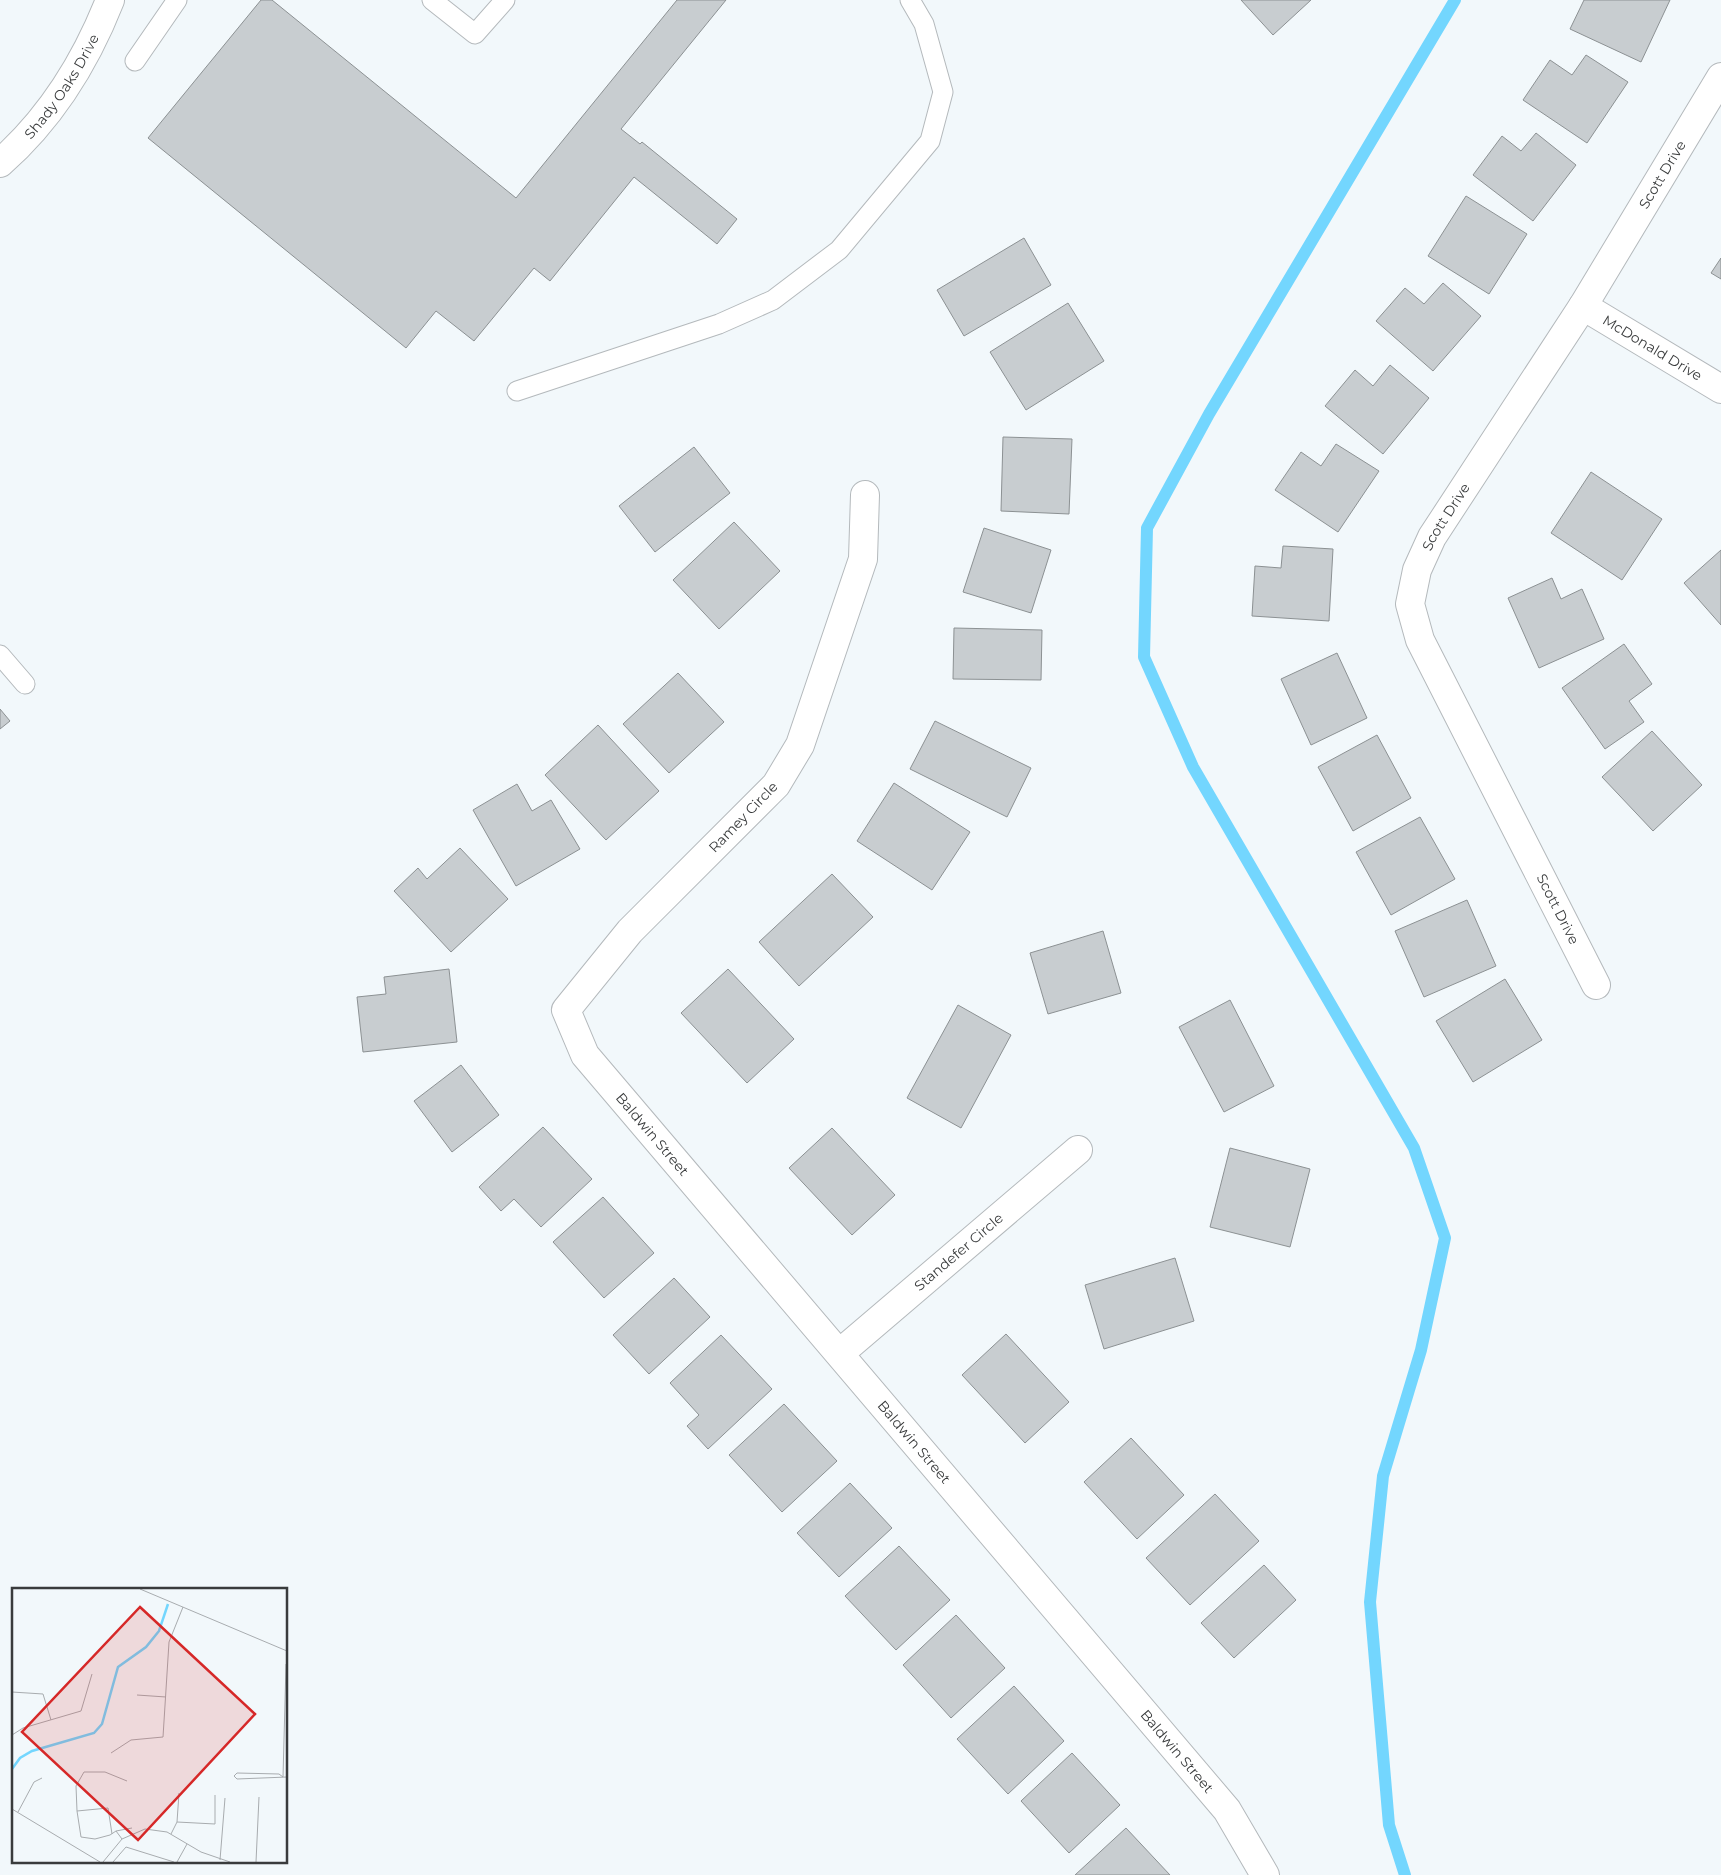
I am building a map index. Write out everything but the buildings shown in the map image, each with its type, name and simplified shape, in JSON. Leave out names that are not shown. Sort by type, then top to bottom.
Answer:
[{"type":"street","name":"Shady Oaks Drive","points":[[0,163],[20,146],[63,91],[100,26],[110,0]]},
{"type":"street","name":"Scott Drive","points":[[1596,984],[1420,640],[1410,604],[1417,570],[1432,537],[1583,306],[1721,77]]},
{"type":"street","name":"McDonald Drive","points":[[1583,306],[1721,389]]},
{"type":"street","name":"Ramey Circle","points":[[566,1010],[630,931],[776,785],[800,745],[863,559],[864,495]]},
{"type":"street","name":"Baldwin Street","points":[[566,1010],[585,1055],[1227,1810],[1265,1875]]},
{"type":"street","name":"Standefer Circle","points":[[840,1354],[1078,1150]]},
{"type":"lane","points":[[135,60],[177,0]]},
{"type":"lane","points":[[432,0],[475,34],[505,0]]},
{"type":"lane","points":[[517,391],[719,324],[773,300],[839,250],[930,141],[943,92],[924,24],[910,0]]},
{"type":"lane","points":[[0,654],[25,684]]},
{"type":"waterway","points":[[1405,1875],[1389,1825],[1370,1602],[1383,1476],[1421,1350],[1445,1238],[1414,1148],[1193,767],[1144,657],[1147,528],[1209,414],[1455,0]]}]
